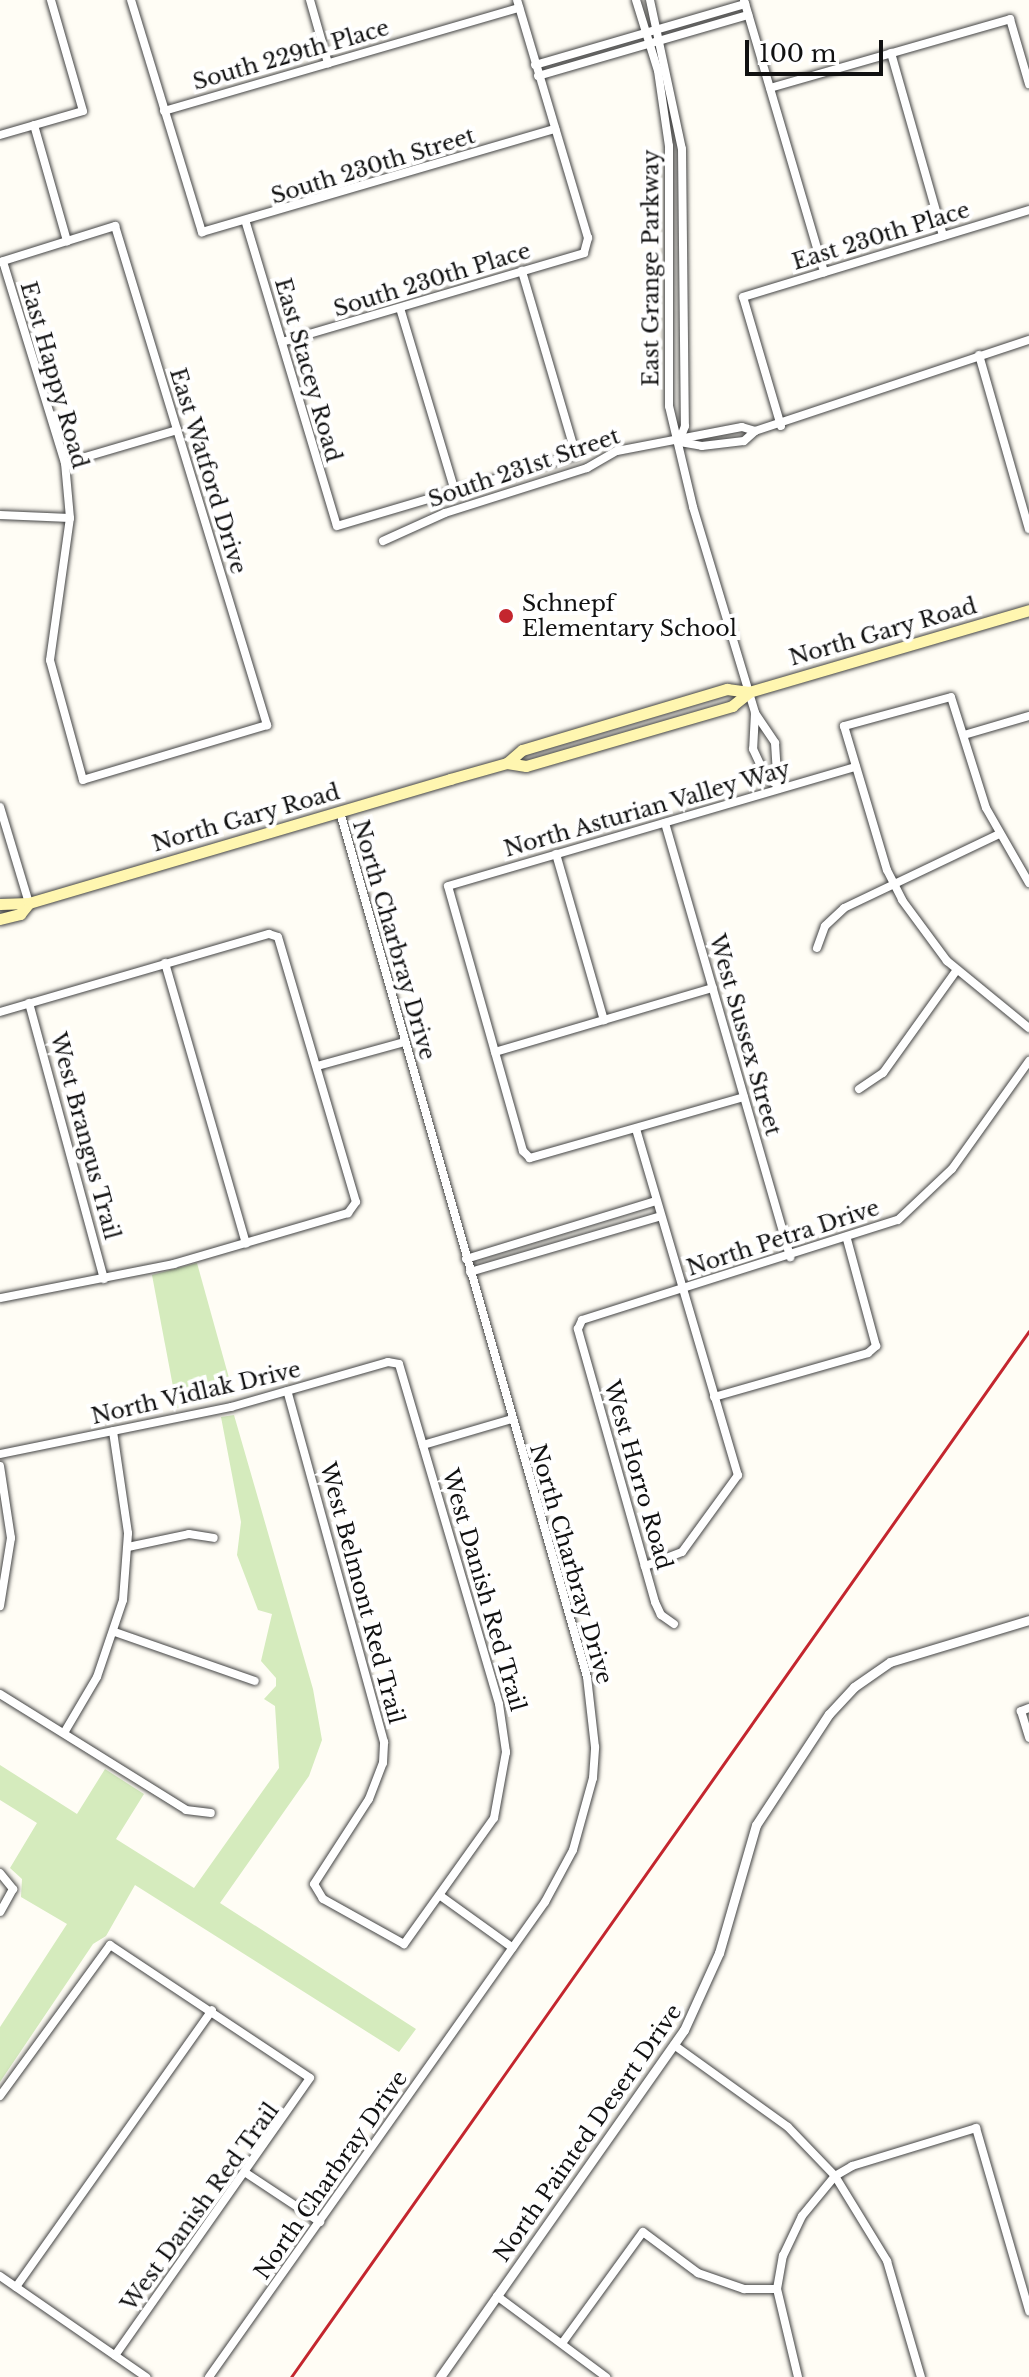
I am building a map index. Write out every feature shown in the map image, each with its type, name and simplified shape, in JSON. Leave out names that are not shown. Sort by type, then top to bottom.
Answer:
[{"type":"main road","name":"North Gary Road","points":[[507,763],[526,766],[679,722],[732,706],[749,692],[1029,610]]},
{"type":"main road","name":"North Gary Road","points":[[0,919],[20,914],[29,903],[507,763],[522,750],[727,689],[749,692]]},
{"type":"main road","points":[[0,904],[29,903]]},
{"type":"street","points":[[0,135],[83,111],[51,0]]},
{"type":"street","points":[[131,0],[164,111]]},
{"type":"street","points":[[310,0],[328,63]]},
{"type":"street","name":"East Grange Parkway","points":[[636,0],[658,71],[669,146],[668,383],[693,507],[755,713]]},
{"type":"street","name":"East Grange Parkway","points":[[650,0],[677,108],[684,188],[680,347],[685,426],[679,442]]},
{"type":"street","points":[[535,65],[744,2],[824,272]]},
{"type":"street","points":[[518,4],[555,129]]},
{"type":"street","name":"South 229th Place","points":[[164,111],[518,4]]},
{"type":"street","points":[[538,76],[748,15]]},
{"type":"street","points":[[770,88],[1010,19],[1029,84]]},
{"type":"street","points":[[891,53],[943,236]]},
{"type":"street","name":"South 230th Street","points":[[164,111],[202,232],[246,223],[555,129]]},
{"type":"street","points":[[1,262],[67,241],[34,125]]},
{"type":"street","name":"South 230th Place","points":[[282,342],[584,253],[588,246],[555,129]]},
{"type":"street","name":"East 230th Place","points":[[781,426],[743,297],[1029,210]]},
{"type":"street","name":"East Stacey Road","points":[[246,223],[337,526]]},
{"type":"street","name":"East Watford Drive","points":[[67,241],[115,226],[267,725],[83,780]]},
{"type":"street","name":"East Happy Road","points":[[1,262],[65,463],[70,518],[50,660],[83,780]]},
{"type":"street","name":"South 231st Street","points":[[337,526],[576,455],[522,271]]},
{"type":"street","points":[[400,308],[455,491]]},
{"type":"street","name":"South 231st Street","points":[[383,541],[445,513],[587,468],[617,451],[679,442],[742,427],[755,431],[781,426],[1029,340]]},
{"type":"street","points":[[979,355],[1029,529]]},
{"type":"street","points":[[65,463],[177,430]]},
{"type":"street","points":[[0,515],[70,518]]},
{"type":"street","points":[[1029,883],[997,835],[951,697],[844,726],[892,883],[956,971],[1029,1028]]},
{"type":"street","points":[[755,713],[775,743],[777,787]]},
{"type":"street","points":[[755,713],[753,749],[766,777],[777,787]]},
{"type":"street","points":[[964,735],[1029,716]]},
{"type":"street","points":[[758,756],[775,751]]},
{"type":"street","name":"North Asturian Valley Way","points":[[495,1052],[448,886],[777,787],[856,767]]},
{"type":"street","points":[[0,807],[29,903]]},
{"type":"street","name":"North Charbray Drive","points":[[209,2377],[513,1948],[573,1850],[588,1802],[595,1747],[587,1677],[340,812]]},
{"type":"street","name":"West Sussex Street","points":[[665,823],[790,1257]]},
{"type":"street","points":[[817,948],[825,926],[844,908],[997,835]]},
{"type":"street","points":[[556,854],[604,1020]]},
{"type":"street","points":[[0,1012],[269,934],[278,937],[317,1066],[354,1209],[246,1244],[104,1279],[0,1298]]},
{"type":"street","points":[[165,963],[246,1244]]},
{"type":"street","points":[[859,1089],[883,1073],[956,971]]},
{"type":"street","points":[[713,988],[495,1052],[523,1151],[530,1158],[744,1097]]},
{"type":"street","name":"West Brangus Trail","points":[[29,1003],[104,1279]]},
{"type":"street","points":[[317,1066],[404,1042]]},
{"type":"street","name":"North Petra Drive","points":[[578,1329],[588,1317],[790,1257],[898,1220],[938,1185],[1029,1061]]},
{"type":"street","points":[[636,1129],[738,1475],[682,1552],[645,1566]]},
{"type":"street","points":[[466,1259],[552,1230],[656,1201]]},
{"type":"street","points":[[470,1272],[661,1216]]},
{"type":"street","points":[[552,1230],[559,1247]]},
{"type":"street","points":[[714,1397],[868,1353],[876,1346],[847,1239]]},
{"type":"street","name":"West Horro Road","points":[[578,1329],[645,1566],[661,1615],[674,1624]]},
{"type":"street","name":"North Vidlak Drive","points":[[0,1454],[113,1431],[399,1364]]},
{"type":"street","name":"West Danish Red Trail","points":[[399,1364],[499,1704],[506,1752],[494,1818],[442,1897],[404,1944]]},
{"type":"street","name":"West Belmont Red Trail","points":[[287,1391],[384,1742],[383,1763],[369,1799],[314,1884],[323,1899],[388,1940],[404,1944]]},
{"type":"street","points":[[423,1445],[512,1419]]},
{"type":"street","points":[[64,1733],[97,1677],[115,1632],[128,1547],[126,1498],[113,1431]]},
{"type":"street","points":[[0,1466],[11,1538],[0,1606]]},
{"type":"street","points":[[128,1547],[189,1534],[214,1538]]},
{"type":"street","name":"North Painted Desert Drive","points":[[440,2377],[674,2045],[719,1953],[756,1825],[835,1706],[890,1662],[1029,1620]]},
{"type":"street","points":[[115,1632],[255,1681]]},
{"type":"street","points":[[0,1694],[186,1810],[211,1813]]},
{"type":"street","points":[[1025,1710],[1029,1738]]},
{"type":"street","points":[[0,1873],[13,1884],[0,1912]]},
{"type":"street","points":[[442,1897],[513,1948]]},
{"type":"street","points":[[0,2096],[110,1945],[212,2010],[16,2287]]},
{"type":"street","name":"West Danish Red Trail","points":[[115,2355],[310,2078],[212,2010]]},
{"type":"street","points":[[674,2045],[788,2127],[835,2176],[887,2261],[921,2377]]},
{"type":"street","points":[[798,2377],[777,2289],[791,2234],[835,2176],[863,2162],[976,2128],[1029,2311]]},
{"type":"street","points":[[246,2173],[320,2222]]},
{"type":"street","points":[[563,2342],[643,2232],[698,2273],[744,2289],[777,2289]]},
{"type":"street","points":[[0,2276],[146,2377]]},
{"type":"street","points":[[497,2296],[563,2342],[606,2377]]},
{"type":"green space","points":[[197,1263],[234,1396],[177,1408],[152,1275]]},
{"type":"green space","points":[[234,1415],[313,1689],[322,1740],[309,1776],[220,1903],[416,2029],[399,2052],[135,1885],[106,1936],[93,1944],[0,2082],[0,2027],[67,1924],[21,1897],[22,1879],[10,1868],[37,1823],[0,1800],[0,1765],[77,1814],[105,1769],[144,1794],[116,1839],[194,1888],[279,1768],[275,1706],[264,1699],[276,1686],[276,1678],[261,1661],[272,1614],[258,1610],[237,1555],[241,1522],[221,1417]]},
{"type":"railway","points":[[291,2377],[1029,1331]]},
{"type":"place","name":"Schnepf Elementary School","points":[[506,616]]}]
